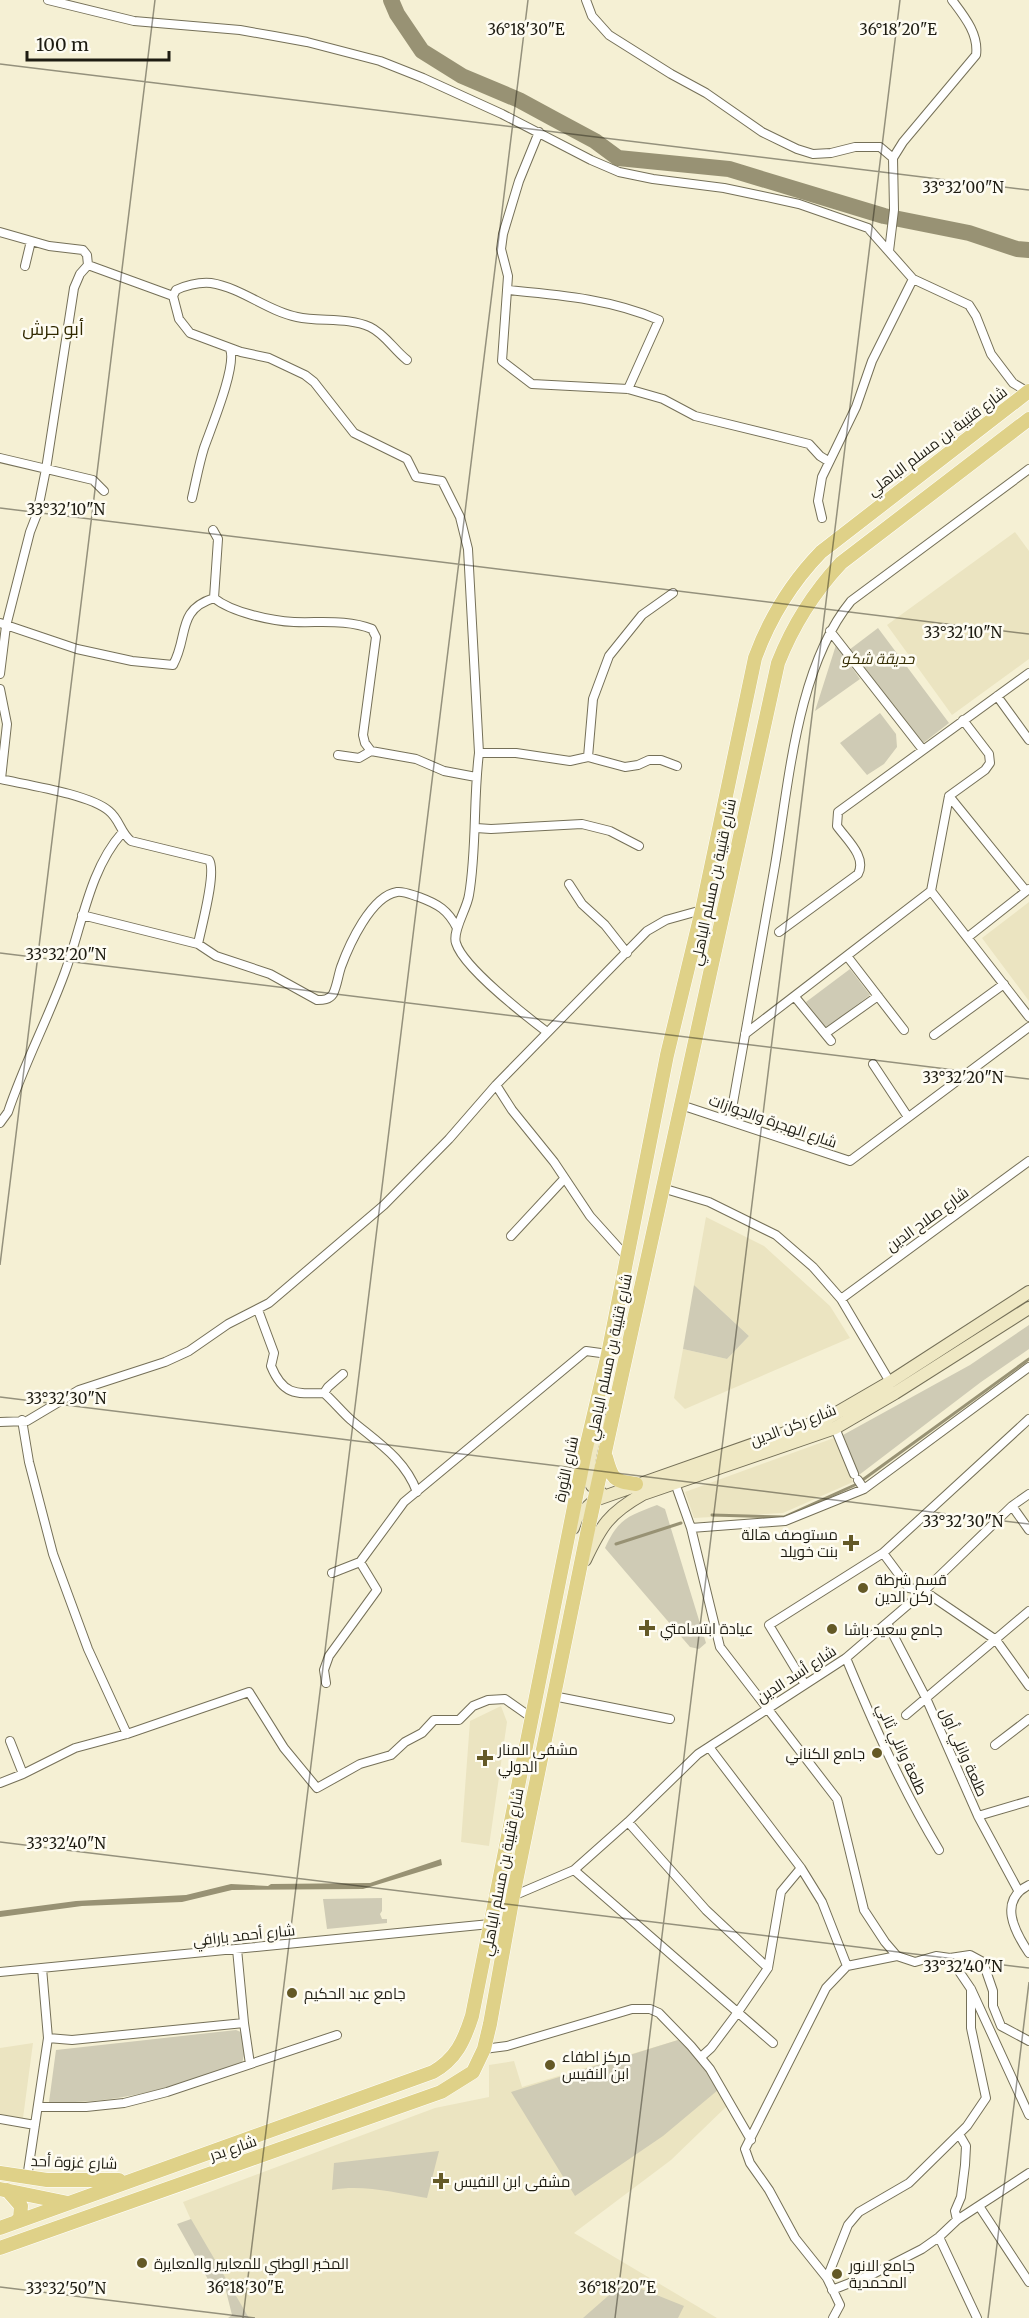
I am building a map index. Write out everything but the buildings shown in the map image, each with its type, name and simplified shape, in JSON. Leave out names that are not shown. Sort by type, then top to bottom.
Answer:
[{"type":"main road","name":"شارع قتيبة بن مسلم الباهلي","points":[[599,1395],[667,1055],[702,910],[750,678],[762,638],[781,601],[806,567],[836,538],[1029,395]]},
{"type":"main road","name":"شارع قتيبة بن مسلم الباهلي","points":[[605,1457],[777,663],[810,599],[850,555],[1029,419]]},
{"type":"main road","name":"شارع ركن الدين","points":[[580,1569],[599,1530],[640,1489],[828,1418],[890,1383],[1029,1293]]},
{"type":"main road","name":"شارع ركن الدين","points":[[600,1495],[675,1483],[835,1428],[1029,1308]]},
{"type":"main road","points":[[599,1395],[603,1404],[589,1467],[589,1480],[600,1495]]},
{"type":"main road","name":"شارع الثورة","points":[[566,1550],[585,1452],[599,1395]]},
{"type":"main road","points":[[605,1457],[613,1478],[640,1489]]},
{"type":"main road","points":[[566,1550],[577,1517],[600,1495],[605,1457]]},
{"type":"main road","name":"شارع قتيبة بن مسلم الباهلي","points":[[473,2072],[484,2049],[553,1696],[580,1569],[600,1495]]},
{"type":"main road","name":"شارع قتيبة بن مسلم الباهلي","points":[[461,2047],[472,2016],[566,1550]]},
{"type":"main road","points":[[461,2047],[473,2060],[473,2072]]},
{"type":"main road","name":"شارع بدر","points":[[0,2228],[433,2072],[449,2061],[461,2047]]},
{"type":"main road","points":[[433,2072],[434,2084],[441,2092]]},
{"type":"main road","name":"شارع بدر","points":[[0,2248],[441,2092],[473,2072]]},
{"type":"main road","name":"شارع غزوة أحد","points":[[0,2173],[47,2180],[122,2180],[148,2175]]},
{"type":"main road","points":[[47,2180],[62,2189],[69,2203],[70,2223]]},
{"type":"main road","points":[[4,2190],[105,2211]]},
{"type":"main road","points":[[4,2190],[21,2206],[20,2218],[16,2222]]},
{"type":"street","points":[[48,0],[134,21],[240,30],[307,42],[359,55],[423,78],[619,172],[744,192],[799,204],[860,224],[875,233],[903,270],[913,279],[969,305],[976,316],[991,354],[1013,383],[1029,395]]},
{"type":"street","points":[[586,0],[592,16],[609,35],[670,74],[706,93],[762,132],[813,154],[831,153],[855,147],[880,147],[893,158]]},
{"type":"street","points":[[890,251],[894,210],[893,158],[903,142],[976,55],[976,41],[973,34],[952,0]]},
{"type":"street","points":[[539,132],[519,181],[503,234],[501,249],[508,276],[502,361],[532,384],[628,389],[663,399],[695,416],[809,444],[828,461]]},
{"type":"street","points":[[0,232],[49,246],[82,250],[87,255],[88,265],[80,274],[74,288],[46,469],[37,514],[3,625],[0,674]]},
{"type":"street","points":[[25,266],[31,241]]},
{"type":"street","points":[[88,265],[173,296]]},
{"type":"street","points":[[822,518],[818,501],[822,477],[828,461],[856,407],[872,361],[913,279]]},
{"type":"street","points":[[407,360],[376,330],[357,323],[296,317],[211,283],[198,283],[184,287],[176,290],[173,296],[179,319],[184,328],[201,339],[230,349],[269,358],[304,375],[314,382],[354,433],[407,459],[416,477],[442,481],[460,517],[468,549],[479,753],[476,777],[476,828],[467,909],[454,936],[456,945],[465,957],[511,1002],[548,1032]]},
{"type":"street","points":[[507,290],[570,296],[639,311],[659,320],[628,389]]},
{"type":"street","points":[[192,498],[203,450],[212,432],[230,367],[232,354],[230,349]]},
{"type":"street","points":[[0,458],[93,480],[104,491]]},
{"type":"street","points":[[730,1120],[795,743],[813,666],[830,631],[850,601],[1029,470]]},
{"type":"street","points":[[213,530],[218,539],[214,598]]},
{"type":"street","points":[[588,756],[593,699],[609,656],[642,615],[673,593]]},
{"type":"street","points":[[3,625],[77,649],[132,661],[173,665],[178,656],[188,617],[194,607],[214,598]]},
{"type":"street","points":[[214,598],[221,604],[281,620],[333,621],[372,629],[376,637],[363,735],[371,751]]},
{"type":"street","points":[[830,631],[923,750]]},
{"type":"street","points":[[779,932],[858,874],[862,866],[860,858],[837,826],[838,812],[1028,674]]},
{"type":"street","points":[[0,689],[7,724],[1,779],[102,805],[112,813],[122,833],[131,841],[209,860],[213,865],[198,944]]},
{"type":"street","points":[[997,696],[1029,740]]},
{"type":"street","points":[[745,1034],[932,891],[949,796],[985,770],[990,763],[988,754],[963,720]]},
{"type":"street","points":[[338,755],[359,758],[371,751],[416,759],[444,771],[476,777]]},
{"type":"street","points":[[479,753],[516,753],[570,761],[588,756],[625,767],[649,760],[661,760],[676,766]]},
{"type":"street","points":[[949,796],[1028,890],[968,936]]},
{"type":"street","points":[[476,828],[582,825],[610,831],[639,846]]},
{"type":"street","points":[[0,1123],[8,1112],[64,974],[79,934],[87,897],[113,844],[122,833]]},
{"type":"street","points":[[568,884],[582,904],[605,925],[627,953]]},
{"type":"street","points":[[932,891],[1029,1017]]},
{"type":"street","points":[[82,915],[198,944],[216,956],[270,974],[312,999],[324,1000],[333,993],[342,965],[362,924],[375,905],[386,896],[395,892],[404,892],[436,903],[446,911],[457,928]]},
{"type":"street","points":[[0,1422],[33,1418],[79,1390],[140,1372],[189,1351],[228,1324],[258,1310],[284,1291],[384,1205],[449,1139],[496,1085],[647,931],[666,920],[702,910]]},
{"type":"street","points":[[847,956],[904,1030]]},
{"type":"street","points":[[934,1035],[1004,984]]},
{"type":"street","points":[[795,998],[828,1037],[878,996]]},
{"type":"street","name":"شارع الهجرة والجوازات","points":[[681,1105],[850,1161],[1029,1027]]},
{"type":"street","points":[[873,1064],[908,1118]]},
{"type":"street","points":[[496,1085],[512,1110],[555,1162],[590,1216],[626,1256]]},
{"type":"street","name":"شارع صلاح الدين","points":[[842,1299],[1029,1161]]},
{"type":"street","points":[[511,1236],[564,1179]]},
{"type":"street","points":[[662,1188],[709,1202],[776,1235],[813,1267],[842,1299],[890,1383]]},
{"type":"street","points":[[258,1310],[274,1353],[271,1366],[280,1384],[296,1394],[324,1393],[346,1416],[394,1454],[413,1480],[417,1492]]},
{"type":"street","points":[[332,1574],[360,1562],[404,1502],[586,1351],[608,1354]]},
{"type":"street","points":[[690,1524],[785,1521],[864,1489],[1029,1367]]},
{"type":"street","points":[[324,1393],[343,1374]]},
{"type":"street","points":[[804,1683],[769,1625],[883,1553],[1029,1419]]},
{"type":"street","points":[[22,1420],[29,1462],[53,1554],[88,1649],[128,1734]]},
{"type":"street","points":[[835,1428],[856,1477],[864,1489]]},
{"type":"street","points":[[675,1483],[690,1524],[720,1647],[837,1799],[864,1910],[897,1956]]},
{"type":"street","name":"شارع أسد الدين","points":[[513,1896],[574,1870],[628,1822],[698,1754],[804,1683],[846,1658],[924,1591],[1012,1506],[1029,1494]]},
{"type":"street","points":[[1012,1506],[1029,1530]]},
{"type":"street","points":[[883,1553],[909,1588],[924,1591],[996,1640],[1029,1686]]},
{"type":"street","points":[[327,1683],[324,1670],[329,1656],[377,1590],[360,1562]]},
{"type":"street","points":[[906,1714],[1029,1611]]},
{"type":"street","name":"طلعة وانلي أول","points":[[887,1623],[926,1698],[978,1816],[1018,1890]]},
{"type":"street","name":"طلعة وانلي ثاني","points":[[846,1658],[915,1810],[939,1850]]},
{"type":"street","points":[[0,1783],[75,1748],[128,1734],[249,1692],[284,1748],[317,1788],[360,1764],[391,1755],[405,1742],[422,1733],[434,1720],[459,1720],[473,1706],[488,1700],[505,1699],[532,1718]]},
{"type":"street","points":[[553,1696],[669,1719]]},
{"type":"street","points":[[995,1745],[1029,1719]]},
{"type":"street","points":[[10,1741],[22,1774]]},
{"type":"street","points":[[709,1747],[801,1868],[822,1902],[847,1966]]},
{"type":"street","points":[[978,1816],[1029,1801]]},
{"type":"street","points":[[628,1822],[706,1910],[768,1968]]},
{"type":"street","points":[[700,2057],[711,2048],[768,1968],[781,1892],[801,1868]]},
{"type":"street","points":[[574,1870],[773,2043]]},
{"type":"street","points":[[1029,1885],[1018,1890],[1011,1902],[1013,1922],[1029,1953]]},
{"type":"street","name":"شارع أحمد بارافي","points":[[0,1972],[490,1924]]},
{"type":"street","points":[[237,1949],[250,2064]]},
{"type":"street","points":[[833,2318],[840,2305],[827,2278],[795,2238],[769,2190],[750,2163],[746,2149],[826,1989],[847,1966],[897,1956],[915,1962],[936,1956],[950,1958],[970,1955],[983,1962],[991,1983],[993,2006],[1001,2026],[1029,2041]]},
{"type":"street","points":[[950,1958],[971,1989],[1029,2115]]},
{"type":"street","points":[[27,2178],[48,2038],[42,1968]]},
{"type":"street","points":[[827,2278],[848,2225],[859,2212],[909,2183],[959,2134],[986,2098],[971,2028],[971,1989]]},
{"type":"street","points":[[484,2049],[507,2046],[632,2009],[643,2008],[659,2013],[710,2069],[751,2140]]},
{"type":"street","points":[[48,2038],[72,2040],[244,2023]]},
{"type":"street","points":[[38,2107],[86,2107],[124,2103],[167,2092],[337,2035]]},
{"type":"street","points":[[0,2119],[35,2124]]},
{"type":"street","points":[[957,2220],[955,2211],[961,2196],[966,2146],[959,2134]]},
{"type":"street","points":[[832,2290],[873,2274],[939,2237],[957,2220],[1029,2173]]},
{"type":"street","points":[[979,2206],[1029,2282]]},
{"type":"street","points":[[939,2237],[977,2318]]},
{"type":"shaded area","points":[[1015,532],[1029,551],[1029,659],[952,715],[887,625]]},
{"type":"shaded area","points":[[1029,902],[1029,1001],[982,938]]},
{"type":"shaded area","points":[[706,1217],[764,1246],[830,1306],[850,1338],[685,1409],[674,1398],[683,1349],[727,1359],[749,1336],[694,1285]]},
{"type":"shaded area","points":[[834,1438],[853,1482],[783,1513],[694,1518],[685,1492]]},
{"type":"shaded area","name":"مشفى المنار الدولي","points":[[501,1706],[507,1722],[489,1846],[461,1842],[470,1721]]},
{"type":"shaded area","points":[[441,1859],[442,1865],[363,1889],[232,1890],[182,1902],[82,1906],[0,1917],[0,1911],[76,1901],[186,1895],[231,1884],[268,1886],[271,1884],[370,1883]]},
{"type":"shaded area","name":"مشفى ابن النفيس","points":[[678,2040],[697,2057],[728,2105],[671,2160],[574,2233],[717,2318],[249,2318],[195,2229],[183,2202],[435,2108],[489,2097],[489,2065],[514,2061],[522,2087]]},
{"type":"shaded area","points":[[33,2043],[23,2118],[0,2114],[0,2048]]},
{"type":"green space","name":"حديقة شكو","points":[[878,628],[949,723],[922,744],[849,650]]},
{"type":"green space","points":[[836,645],[860,679],[815,711]]},
{"type":"green space","points":[[880,713],[896,734],[897,747],[884,764],[867,775],[840,743]]},
{"type":"green space","points":[[850,969],[870,995],[826,1028],[806,1002]]},
{"type":"green space","points":[[694,1285],[749,1336],[727,1359],[683,1349]]},
{"type":"green space","points":[[1029,1325],[1029,1349],[981,1382],[859,1475],[843,1435],[970,1365]]},
{"type":"green space","points":[[657,1505],[665,1509],[706,1643],[699,1649],[690,1647],[605,1548],[625,1520]]},
{"type":"green space","points":[[382,1898],[380,1914],[382,1919],[387,1919],[387,1923],[327,1929],[323,1899]]},
{"type":"green space","points":[[236,2030],[243,2033],[245,2050],[242,2064],[194,2080],[123,2097],[49,2102],[56,2050]]},
{"type":"green space","points":[[678,2040],[697,2057],[718,2090],[663,2136],[575,2196],[511,2092]]},
{"type":"green space","points":[[439,2151],[427,2198],[368,2189],[332,2190],[334,2163]]},
{"type":"green space","points":[[191,2219],[249,2318],[228,2318],[232,2315],[225,2287],[214,2290],[177,2224]]},
{"type":"green space","points":[[624,2282],[684,2306],[678,2318],[583,2318]]},
{"type":"waterway","points":[[391,0],[397,14],[422,51],[462,76],[519,100],[595,141],[618,158],[729,169],[884,216],[969,233],[1017,249],[1029,250]]},
{"type":"waterway","points":[[712,1515],[784,1517],[857,1484],[1029,1359]]},
{"type":"waterway","points":[[616,1544],[681,1523]]},
{"type":"place","name":"مستوصف هالة بنت خويلد","points":[[851,1543]]},
{"type":"place","name":"قسم شرطة ركن الدين","points":[[863,1588]]},
{"type":"place","name":"عيادة ابتسامتي","points":[[647,1628]]},
{"type":"place","name":"جامع سعيد باشا","points":[[832,1629]]},
{"type":"place","name":"جامع الكناني","points":[[877,1753]]},
{"type":"place","name":"مشفى المنار الدولي","points":[[485,1758]]},
{"type":"place","name":"جامع عبد الحكيم","points":[[292,1993]]},
{"type":"place","name":"مركز اطفاء ابن النفيس","points":[[550,2065]]},
{"type":"place","name":"مشفى ابن النفيس","points":[[441,2181]]},
{"type":"place","name":"المخبر الوطني للمعايير والمعايرة","points":[[142,2263]]},
{"type":"place","name":"جامع الانور المحمدية","points":[[837,2274]]},
{"type":"district","name":"أبو جرش","points":[[53,328]]}]
